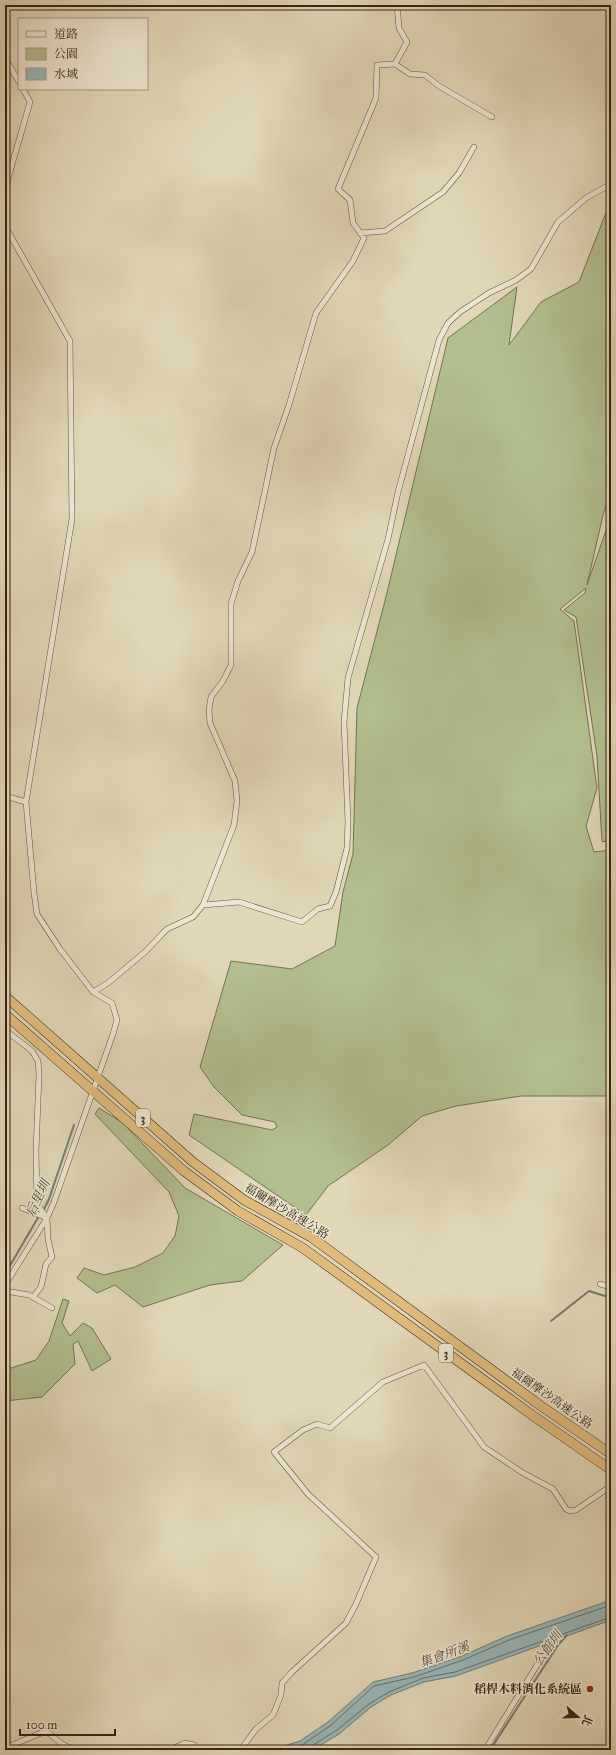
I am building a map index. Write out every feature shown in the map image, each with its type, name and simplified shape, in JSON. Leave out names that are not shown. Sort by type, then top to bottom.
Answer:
[{"type":"highway","name":"福爾摩沙高速公路","points":[[5,996],[193,1162],[244,1200],[311,1237],[541,1406],[611,1454]]},
{"type":"highway","name":"福爾摩沙高速公路","points":[[5,1014],[184,1171],[238,1211],[303,1248],[525,1411],[611,1470]]},
{"type":"street","points":[[395,64],[407,42],[399,28],[397,5]]},
{"type":"street","points":[[5,58],[18,80]]},
{"type":"street","points":[[93,992],[108,983],[145,952],[167,929],[193,917],[203,905],[234,825],[237,801],[236,782],[210,723],[209,710],[211,697],[223,681],[231,665],[231,604],[238,580],[252,552],[274,448],[290,405],[316,313],[353,261],[364,238],[353,223],[350,200],[338,189],[376,98],[377,65],[395,64],[410,74],[425,75],[439,86],[492,117]]},
{"type":"street","points":[[5,189],[30,102],[24,90]]},
{"type":"street","points":[[360,233],[385,231],[442,192],[459,173],[474,147]]},
{"type":"street","points":[[203,905],[240,902],[302,922],[318,909],[330,906],[336,892],[347,848],[344,722],[348,678],[388,539],[398,492],[439,340],[448,323],[460,312],[489,293],[516,280],[531,269],[558,222],[586,198],[611,184]]},
{"type":"street","points":[[5,226],[70,341],[72,519],[26,802],[37,914],[60,949],[93,992],[112,1003],[117,1020],[85,1117],[47,1218],[5,1285]]},
{"type":"street","points":[[5,796],[26,802]]},
{"type":"street","points":[[5,1030],[32,1051],[38,1061],[39,1074],[36,1151],[37,1204],[47,1218],[48,1239],[52,1257],[46,1264],[41,1287],[33,1297]]},
{"type":"street","points":[[22,1208],[47,1218]]},
{"type":"street","points":[[600,1284],[611,1287]]},
{"type":"street","points":[[5,1291],[33,1297],[52,1308]]},
{"type":"street","points":[[237,1750],[242,1748],[256,1730],[273,1715],[281,1695],[282,1682],[346,1622],[356,1604],[376,1557],[308,1494],[274,1452],[303,1430],[317,1424],[330,1428],[382,1382],[424,1365],[484,1447],[523,1473],[553,1489],[566,1509],[570,1511],[576,1510],[611,1486]]},
{"type":"street","points":[[485,1750],[545,1652]]},
{"type":"street","points":[[5,1748],[46,1731],[62,1744],[74,1750]]},
{"type":"street","points":[[170,1750],[185,1743],[194,1745],[197,1750]]},
{"type":"green space","points":[[611,200],[611,492],[603,515],[587,585],[611,516],[611,840],[602,842],[597,756],[576,617],[564,610],[585,593],[586,588],[560,609],[574,621],[597,788],[586,826],[594,852],[611,850],[611,1096],[521,1096],[456,1106],[422,1116],[388,1145],[328,1186],[306,1215],[189,1135],[194,1114],[272,1130],[277,1127],[275,1122],[242,1115],[214,1087],[200,1067],[231,961],[292,969],[335,946],[343,892],[353,854],[357,708],[386,597],[448,338],[517,287],[509,345],[541,302],[579,282]]},
{"type":"green space","points":[[99,1108],[123,1123],[185,1188],[283,1245],[242,1281],[210,1285],[143,1307],[115,1285],[97,1293],[77,1278],[84,1268],[104,1275],[135,1267],[163,1253],[175,1236],[179,1216],[169,1192],[95,1114]]},
{"type":"green space","points":[[63,1299],[69,1301],[62,1323],[70,1336],[83,1323],[92,1328],[111,1359],[92,1371],[78,1341],[73,1344],[75,1364],[42,1397],[5,1401],[5,1370],[36,1360],[49,1341]]},
{"type":"water","points":[[611,1600],[611,1620],[456,1676],[424,1682],[391,1695],[371,1707],[339,1734],[312,1750],[271,1750],[300,1741],[328,1722],[373,1682],[412,1673],[462,1656],[507,1636]]},
{"type":"waterway","name":"后里圳","points":[[43,1211],[49,1199],[74,1125]]},
{"type":"waterway","name":"后里圳","points":[[5,1274],[39,1216]]},
{"type":"waterway","points":[[551,1321],[589,1291],[611,1298]]},
{"type":"waterway","name":"公館圳","points":[[490,1750],[558,1645],[567,1635]]},
{"type":"place","name":"稻桿木料消化系統區","points":[[590,1689]]},
{"type":"water label","name":"集會所溪","points":[[444,1654]]}]
